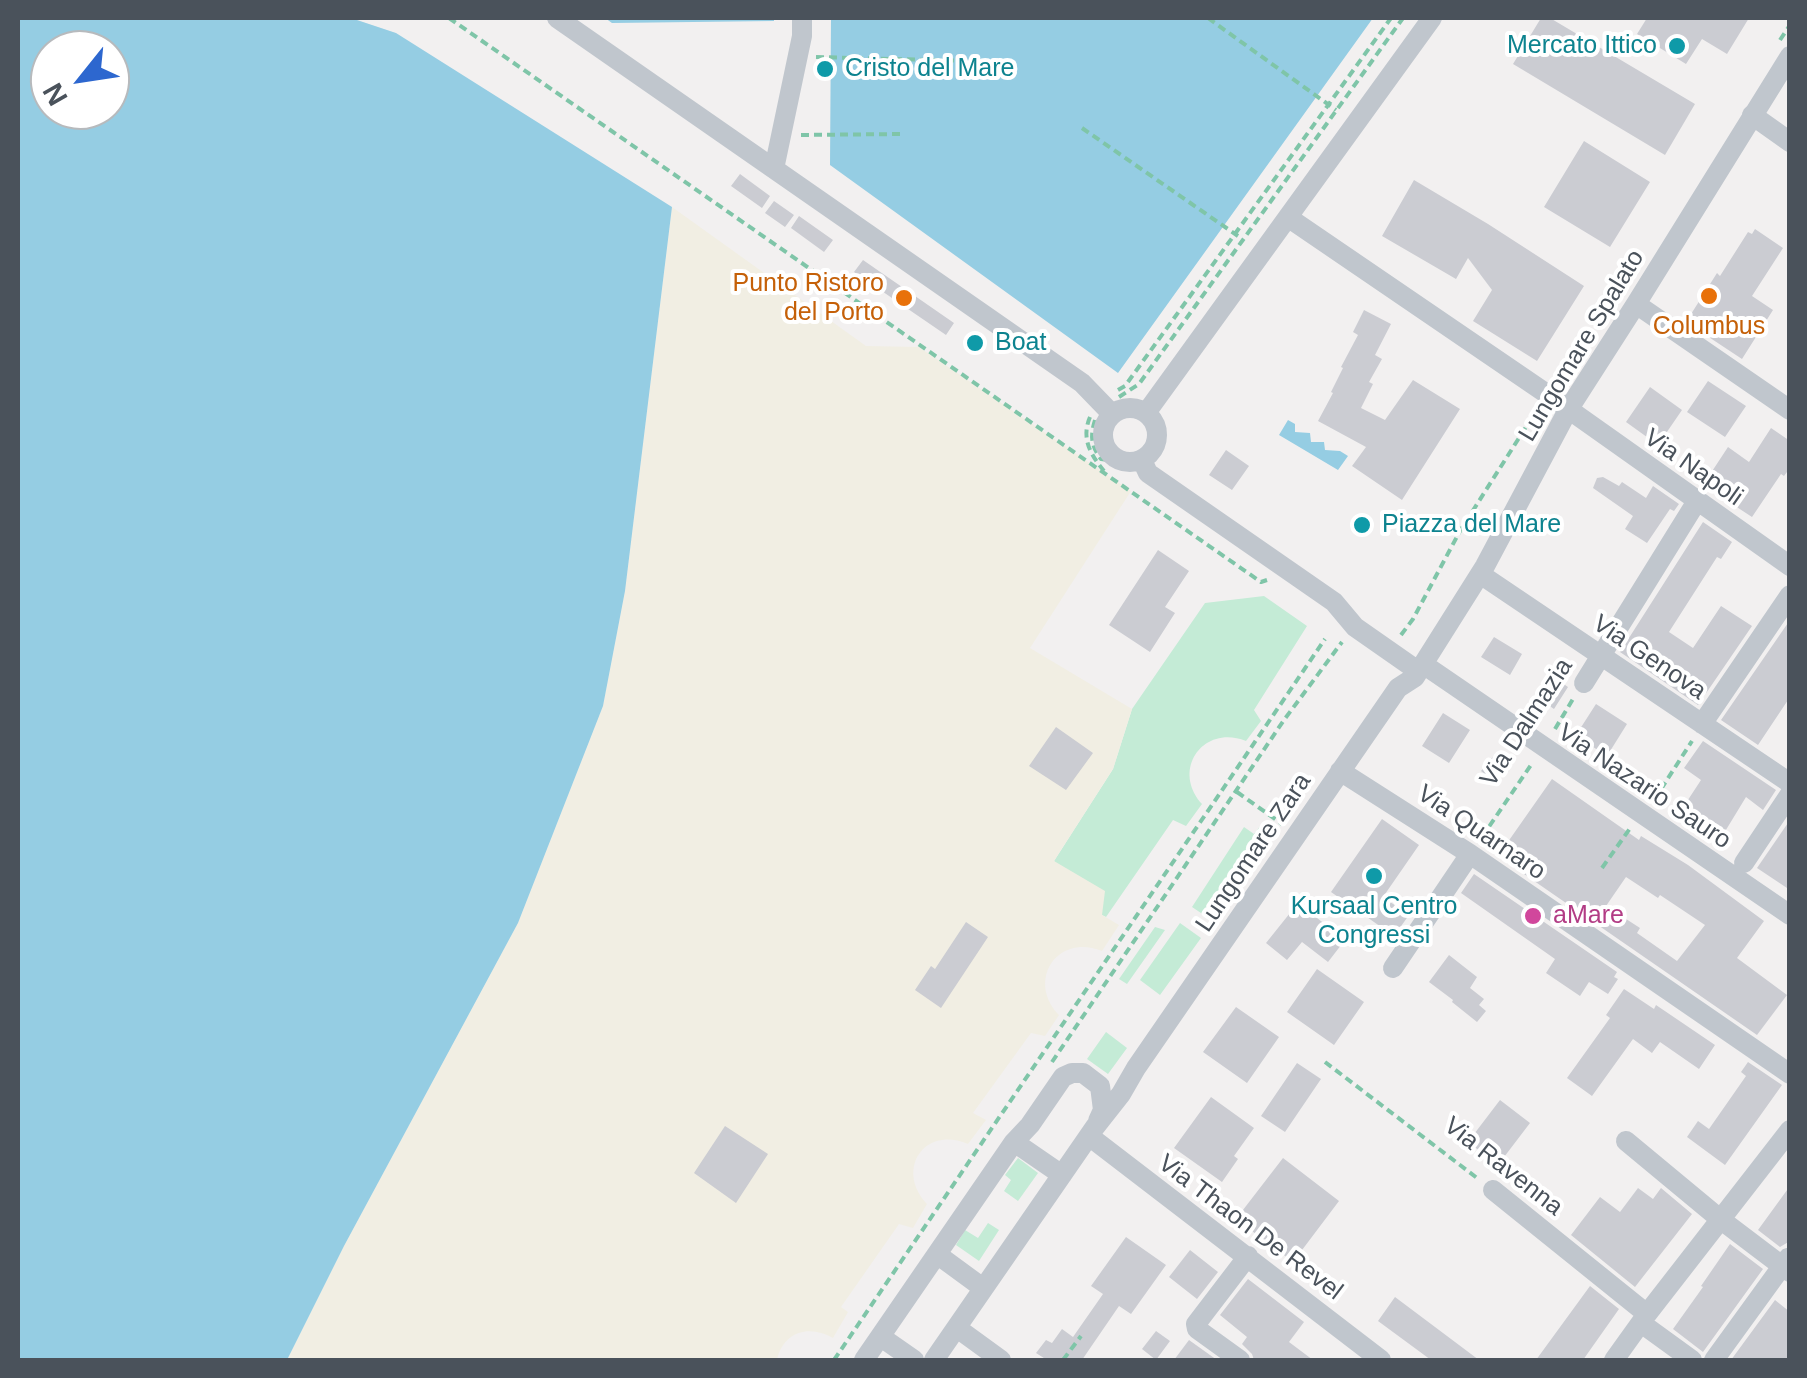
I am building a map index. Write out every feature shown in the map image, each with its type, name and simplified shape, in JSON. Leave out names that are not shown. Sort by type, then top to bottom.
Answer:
[{"type":"street","points":[[556,18],[1082,383],[1107,408],[1146,413],[1157,436],[1152,452],[1124,466]]},
{"type":"street","points":[[774,169],[802,36],[802,18]]},
{"type":"street","points":[[1146,413],[1432,18]]},
{"type":"street","name":"Lungomare Spalato","points":[[1420,668],[1480,574],[1568,410],[1790,56]]},
{"type":"street","points":[[1752,115],[1790,142]]},
{"type":"street","name":"Via Napoli","points":[[1289,218],[1790,566]]},
{"type":"street","points":[[1636,304],[1790,410]]},
{"type":"street","points":[[1107,408],[1103,444],[1107,452],[1124,466],[1148,472],[1334,602],[1352,634],[1420,668]]},
{"type":"street","name":"Via Dalmazia","points":[[1584,683],[1697,501]]},
{"type":"street","name":"Via Genova","points":[[1480,574],[1790,783]]},
{"type":"street","points":[[1702,724],[1790,595]]},
{"type":"street","name":"Via Nazario Sauro","points":[[1420,668],[1543,748],[1638,820],[1790,916]]},
{"type":"street","name":"Lungomare Zara","points":[[934,1360],[1398,688],[1420,668]]},
{"type":"street","name":"Via Quarnaro","points":[[1340,771],[1470,854],[1790,1074]]},
{"type":"street","points":[[1744,863],[1790,794]]},
{"type":"street","points":[[1394,968],[1470,854]]},
{"type":"street","name":"Lungomare Zara","points":[[1092,1132],[1104,1110],[1100,1086],[1118,1082],[1136,1068]]},
{"type":"street","points":[[864,1360],[1014,1142],[1063,1078],[1083,1072],[1100,1086]]},
{"type":"street","points":[[1614,1360],[1790,1130]]},
{"type":"street","name":"Via Thaon De Revel","points":[[1092,1132],[1382,1360]]},
{"type":"street","points":[[1626,1141],[1720,1219],[1787,1265],[1714,1360]]},
{"type":"street","points":[[1014,1142],[1062,1175]]},
{"type":"street","name":"Via Ravenna","points":[[1493,1190],[1692,1360]]},
{"type":"street","points":[[938,1255],[983,1288]]},
{"type":"street","points":[[1240,1360],[1197,1329],[1196,1324],[1248,1256]]},
{"type":"street","points":[[957,1328],[1001,1360]]},
{"type":"street","points":[[881,1337],[914,1360]]},
{"type":"path","points":[[449,18],[1124,466],[1261,582],[1269,580]]},
{"type":"path","points":[[1208,18],[1336,110]]},
{"type":"path","points":[[1107,408],[1392,18]]},
{"type":"path","points":[[1124,466],[1101,459],[1094,449],[1091,434],[1096,417],[1139,384],[1403,18]]},
{"type":"path","points":[[831,57],[971,61]]},
{"type":"path","points":[[1082,128],[1243,240]]},
{"type":"path","points":[[781,136],[902,134]]},
{"type":"path","points":[[1397,636],[1413,619],[1460,531],[1547,394]]},
{"type":"path","points":[[1107,408],[1094,408],[1085,438],[1090,452],[1124,466]]},
{"type":"path","points":[[1297,835],[1237,792],[1284,720],[1352,634]]},
{"type":"path","points":[[834,1360],[1325,639]]},
{"type":"path","name":"Via Dalmazia","points":[[1470,854],[1584,683]]},
{"type":"path","points":[[1602,868],[1702,724]]},
{"type":"path","name":"Via Ravenna","points":[[1326,1062],[1493,1190]]},
{"type":"path","points":[[1063,1360],[1081,1336]]},
{"type":"green space","points":[[1264,596],[1307,626],[1254,710],[1261,721],[1246,741],[1217,739],[1196,753],[1190,777],[1202,804],[1186,826],[1173,820],[1106,917],[1102,915],[1054,861],[1113,769],[1132,709],[1205,603]]},
{"type":"green space","points":[[1261,825],[1268,830],[1210,919],[1192,907],[1244,827],[1254,834]]},
{"type":"green space","points":[[1180,923],[1201,938],[1160,995],[1140,980]]},
{"type":"green space","points":[[1155,927],[1165,930],[1127,984],[1119,979]]},
{"type":"green space","points":[[1106,1032],[1127,1048],[1108,1074],[1087,1059]]},
{"type":"green space","points":[[1018,1158],[1038,1173],[1018,1201],[1004,1191],[1011,1180],[1005,1175]]},
{"type":"green space","points":[[988,1223],[999,1230],[979,1261],[956,1245],[965,1230],[978,1238]]},
{"type":"sand","points":[[672,207],[866,346],[919,347],[1131,491],[1030,648],[1132,709],[1113,769],[1054,861],[1105,891],[1102,915],[1119,925],[1102,951],[1072,949],[1051,964],[1045,988],[1059,1015],[1045,1036],[1031,1033],[973,1113],[986,1120],[968,1144],[939,1141],[919,1154],[914,1178],[927,1204],[913,1228],[899,1224],[841,1307],[848,1312],[833,1338],[815,1332],[798,1333],[785,1343],[777,1360],[287,1360],[518,923],[603,706],[625,591]]},
{"type":"water","points":[[18,18],[351,18],[396,33],[672,207],[625,591],[603,706],[518,923],[287,1360],[18,1360]]},
{"type":"water","points":[[605,18],[774,18],[774,21],[612,23]]},
{"type":"water","points":[[831,18],[1373,18],[1118,373],[830,165]]},
{"type":"water","points":[[1288,420],[1295,424],[1295,432],[1310,433],[1311,442],[1324,442],[1325,450],[1348,456],[1338,470],[1279,435]]},
{"type":"building","points":[[1541,18],[1550,18],[1695,104],[1665,155],[1513,64]]},
{"type":"building","name":"Mercato Ittico","points":[[1647,18],[1749,18],[1727,54],[1702,39],[1686,64],[1637,34]]},
{"type":"building","points":[[1584,141],[1650,182],[1610,247],[1544,207]]},
{"type":"building","points":[[740,174],[770,196],[762,208],[731,186]]},
{"type":"building","points":[[1414,180],[1584,286],[1537,361],[1473,321],[1492,290],[1468,258],[1456,279],[1382,236]]},
{"type":"building","points":[[774,201],[794,215],[785,227],[765,213]]},
{"type":"building","points":[[799,216],[833,240],[824,252],[791,228]]},
{"type":"building","points":[[1755,229],[1783,248],[1752,296],[1773,310],[1742,359],[1686,322],[1717,273],[1720,276],[1748,232],[1752,234]]},
{"type":"building","name":"Punto Ristoro del Porto","points":[[863,260],[954,323],[946,335],[854,272]]},
{"type":"building","points":[[1364,310],[1391,324],[1375,355],[1382,359],[1361,408],[1385,420],[1413,380],[1460,409],[1402,500],[1352,466],[1366,447],[1318,421],[1358,335],[1353,332]]},
{"type":"building","points":[[1708,381],[1746,406],[1725,437],[1687,412]]},
{"type":"building","points":[[1650,387],[1682,410],[1658,445],[1626,422]]},
{"type":"building","points":[[1771,428],[1790,441],[1790,468],[1784,476],[1781,474],[1752,517],[1703,485],[1728,447],[1749,462]]},
{"type":"building","points":[[1226,450],[1249,466],[1232,490],[1209,475]]},
{"type":"building","points":[[1597,478],[1619,486],[1622,482],[1646,498],[1653,486],[1679,504],[1674,511],[1670,509],[1647,543],[1625,529],[1633,516],[1593,488]]},
{"type":"building","points":[[1703,522],[1732,542],[1721,559],[1717,557],[1669,632],[1693,648],[1721,606],[1752,626],[1698,705],[1620,652]]},
{"type":"building","points":[[1158,550],[1189,571],[1165,607],[1175,613],[1150,652],[1109,625]]},
{"type":"building","points":[[1790,620],[1790,697],[1758,745],[1721,720]]},
{"type":"building","points":[[1494,637],[1522,654],[1510,675],[1481,657]]},
{"type":"building","points":[[1549,674],[1568,687],[1554,709],[1535,696]]},
{"type":"building","points":[[1596,704],[1627,724],[1607,756],[1578,732]]},
{"type":"building","points":[[1443,713],[1470,730],[1449,763],[1422,746]]},
{"type":"building","points":[[1056,727],[1093,753],[1066,790],[1029,766]]},
{"type":"building","points":[[1703,741],[1776,790],[1763,810],[1746,797],[1718,843],[1700,831],[1706,823],[1682,809],[1701,780],[1684,768]]},
{"type":"building","points":[[1496,753],[1510,764],[1496,782],[1481,771]]},
{"type":"building","points":[[1552,779],[1639,840],[1641,836],[1688,865],[1764,921],[1737,958],[1787,995],[1757,1035],[1498,856]],"holes":[[[1626,877],[1658,898],[1660,895],[1705,925],[1677,961],[1637,933],[1640,928],[1606,906]]]},
{"type":"building","name":"Kursaal Centro Congressi","points":[[1382,819],[1419,845],[1383,897],[1409,915],[1394,936],[1331,892]]},
{"type":"building","points":[[1790,820],[1790,890],[1757,868]]},
{"type":"building","points":[[1474,874],[1617,972],[1614,977],[1618,979],[1608,994],[1589,982],[1580,996],[1546,973],[1555,959],[1461,893]]},
{"type":"building","points":[[1298,903],[1345,940],[1328,962],[1302,942],[1287,960],[1266,943]]},
{"type":"building","points":[[966,922],[988,937],[941,1008],[915,990],[931,966],[935,969]]},
{"type":"building","points":[[1449,955],[1477,977],[1470,988],[1484,999],[1479,1005],[1486,1011],[1477,1022],[1429,982]]},
{"type":"building","points":[[1317,969],[1364,1002],[1334,1045],[1287,1012]]},
{"type":"building","points":[[1624,989],[1654,1009],[1656,1005],[1715,1045],[1699,1069],[1660,1042],[1652,1053],[1633,1039],[1592,1096],[1567,1078],[1610,1018],[1606,1015]]},
{"type":"building","points":[[1236,1007],[1279,1037],[1247,1083],[1203,1052]]},
{"type":"building","points":[[1748,1062],[1782,1085],[1725,1165],[1687,1137],[1698,1121],[1709,1129],[1746,1076],[1741,1072]]},
{"type":"building","points":[[1297,1063],[1321,1079],[1285,1132],[1261,1116]]},
{"type":"building","points":[[1211,1097],[1254,1128],[1222,1182],[1174,1148]]},
{"type":"building","points":[[1500,1100],[1530,1123],[1498,1165],[1468,1142]]},
{"type":"building","points":[[725,1126],[768,1154],[736,1203],[694,1173]]},
{"type":"building","points":[[1283,1158],[1339,1201],[1293,1262],[1236,1219]]},
{"type":"building","points":[[1790,1186],[1790,1241],[1780,1247],[1758,1230]]},
{"type":"building","points":[[1638,1188],[1653,1199],[1661,1188],[1692,1214],[1635,1287],[1571,1235],[1600,1197],[1620,1212]]},
{"type":"building","points":[[1126,1237],[1166,1265],[1131,1314],[1119,1306],[1082,1360],[1047,1360],[1036,1353],[1046,1340],[1052,1343],[1062,1329],[1073,1337],[1103,1294],[1091,1286]]},
{"type":"building","points":[[1730,1244],[1763,1269],[1703,1352],[1673,1329]]},
{"type":"building","points":[[1190,1250],[1218,1272],[1197,1299],[1169,1277]]},
{"type":"building","points":[[1248,1279],[1304,1322],[1289,1342],[1313,1360],[1254,1360],[1242,1344],[1247,1337],[1220,1315]]},
{"type":"building","points":[[1590,1286],[1619,1309],[1583,1360],[1536,1360]]},
{"type":"building","points":[[1395,1297],[1479,1360],[1431,1360],[1378,1321]]},
{"type":"building","points":[[1775,1300],[1790,1312],[1790,1360],[1731,1360]]},
{"type":"building","points":[[1156,1331],[1170,1341],[1156,1360],[1142,1349]]},
{"type":"building","points":[[1189,1340],[1217,1360],[1174,1360]]},
{"type":"place","name":"Mercato Ittico","points":[[1677,46]]},
{"type":"place","name":"Cristo del Mare","points":[[825,69]]},
{"type":"place","name":"Columbus","points":[[1709,296]]},
{"type":"place","name":"Punto Ristoro del Porto","points":[[904,298]]},
{"type":"place","name":"Boat","points":[[975,343]]},
{"type":"place","name":"Piazza del Mare","points":[[1362,525]]},
{"type":"place","name":"Kursaal Centro Congressi","points":[[1374,876]]},
{"type":"place","name":"aMare","points":[[1533,916]]}]
